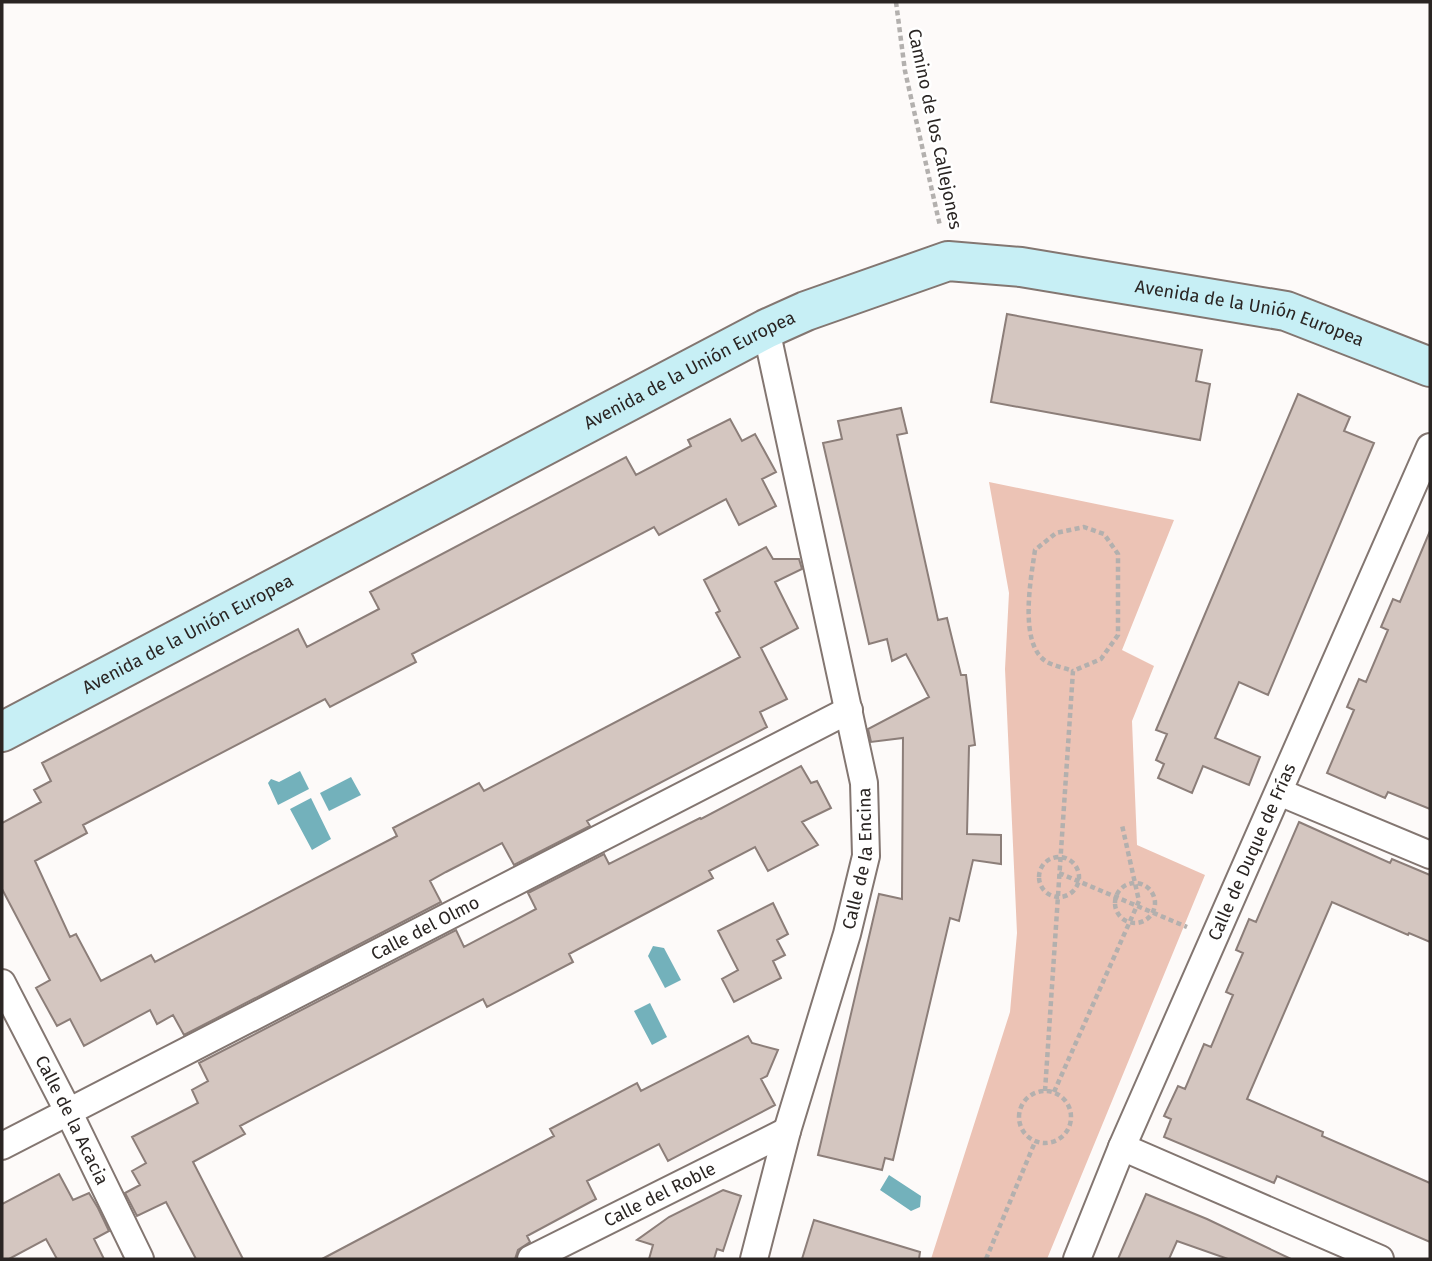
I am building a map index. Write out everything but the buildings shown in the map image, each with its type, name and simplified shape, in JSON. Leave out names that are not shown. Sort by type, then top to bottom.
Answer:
[{"type":"street","name":"Avenida de la Unión Europea","points":[[2,733],[766,329],[806,311],[948,261],[1021,267],[1286,311],[1430,367]]},
{"type":"street","name":"Calle de la Encina","points":[[754,1259],[787,1131],[847,934],[866,856],[864,783],[766,329]]},
{"type":"street","name":"Calle de Duque de Frías","points":[[1077,1259],[1122,1147],[1430,447]]},
{"type":"street","name":"Calle del Olmo","points":[[2,1146],[849,710]]},
{"type":"street","points":[[1279,792],[1430,855]]},
{"type":"street","name":"Calle de la Acacia","points":[[2,983],[140,1259]]},
{"type":"street","name":"Calle del Roble","points":[[531,1259],[787,1131]]},
{"type":"street","points":[[1122,1147],[1380,1259]]},
{"type":"path","name":"Camino de los Callejones","points":[[896,2],[905,71],[948,261]]},
{"type":"path","points":[[1084,527],[1104,534],[1118,554],[1118,635],[1101,659],[1073,671],[1045,661],[1031,642],[1029,597],[1035,550],[1056,533],[1084,527]]},
{"type":"path","points":[[1045,1091],[1073,671]]},
{"type":"path","points":[[1054,1092],[1139,901],[1122,825]]},
{"type":"path","points":[[1061,857],[1074,862],[1078,868],[1079,881],[1077,888],[1068,897],[1054,897],[1048,895],[1040,884],[1040,871],[1048,860],[1061,857]]},
{"type":"path","points":[[1059,873],[1214,939]]},
{"type":"path","points":[[1137,883],[1153,894],[1153,911],[1145,921],[1131,923],[1119,917],[1115,897],[1124,886],[1137,883]]},
{"type":"path","points":[[1045,1091],[1054,1092],[1062,1096],[1071,1110],[1070,1127],[1059,1140],[1043,1144],[1035,1142],[1021,1129],[1019,1112],[1028,1097],[1045,1091]]},
{"type":"path","points":[[986,1259],[1035,1142]]},
{"type":"shaded area","points":[[989,482],[1174,520],[1122,650],[1154,666],[1132,721],[1137,845],[1205,875],[1047,1259],[931,1259],[1010,1012],[1017,933],[1005,669],[1009,593]]},
{"type":"water","points":[[300,771],[309,789],[278,805],[268,783],[271,779],[279,782]]},
{"type":"water","points":[[351,777],[361,795],[329,811],[320,793]]},
{"type":"water","points":[[311,798],[331,839],[312,850],[290,809]]},
{"type":"water","points":[[653,946],[664,948],[681,980],[665,988],[648,956]]},
{"type":"water","points":[[650,1003],[667,1037],[652,1045],[634,1011]]},
{"type":"water","points":[[889,1175],[921,1196],[920,1207],[911,1211],[880,1190]]}]
